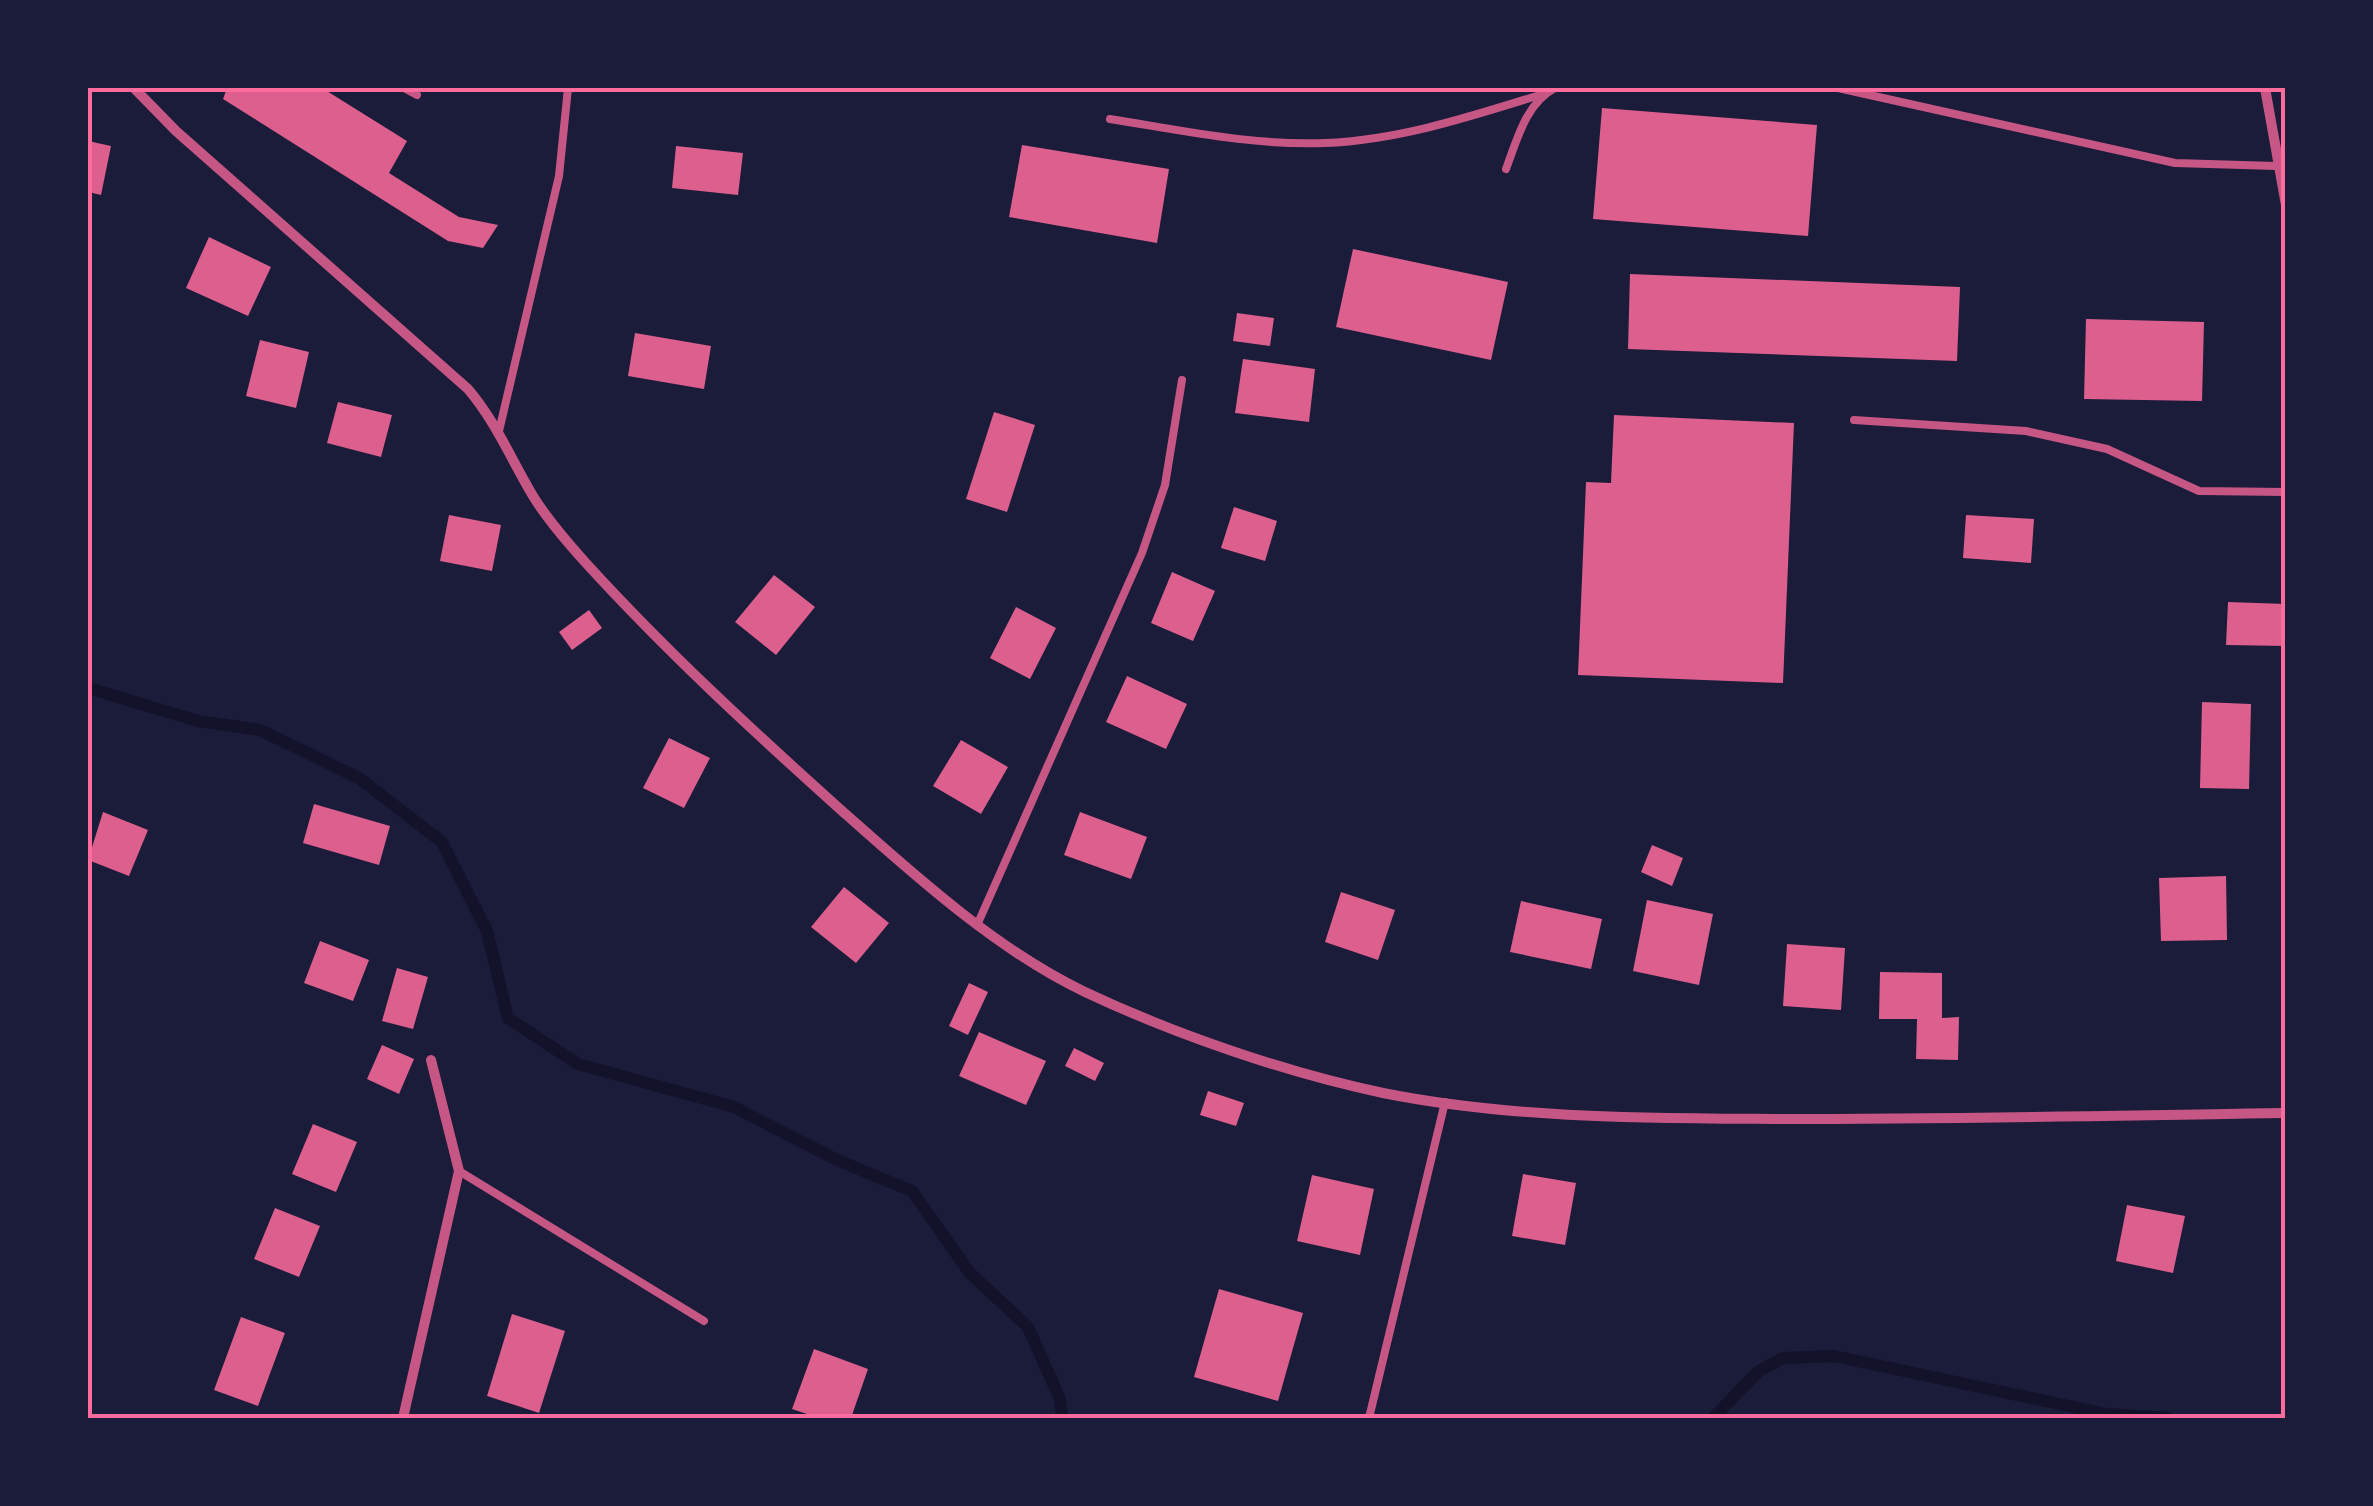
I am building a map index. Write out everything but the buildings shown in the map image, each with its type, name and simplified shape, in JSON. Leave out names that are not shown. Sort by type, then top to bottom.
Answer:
[{"type":"street","points":[[134,88],[176,130],[468,389],[500,431],[535,500],[580,556],[720,704],[893,856],[978,923],[1082,991],[1216,1043],[1383,1092],[1445,1102],[1621,1118],[1968,1119],[2286,1113]]},
{"type":"street","points":[[2265,88],[2286,205]]},
{"type":"street","points":[[404,1418],[459,1171],[431,1060]]},
{"type":"lane","points":[[404,88],[417,95]]},
{"type":"lane","points":[[500,431],[559,176],[568,88]]},
{"type":"lane","points":[[1110,119],[1214,135],[1324,144],[1435,127],[1555,88]]},
{"type":"lane","points":[[1838,88],[2175,163],[2276,166]]},
{"type":"lane","points":[[1506,169],[1522,126],[1543,94]]},
{"type":"lane","points":[[978,923],[1142,553],[1165,485],[1182,380]]},
{"type":"lane","points":[[1854,420],[2026,431],[2107,450],[2199,491],[2286,492]]},
{"type":"lane","points":[[1369,1418],[1445,1102]]},
{"type":"lane","points":[[459,1171],[704,1321]]},
{"type":"waterway","points":[[88,688],[198,721],[260,730],[359,778],[442,842],[487,931],[508,1018],[578,1064],[734,1107],[837,1160],[912,1191],[969,1272],[1028,1327],[1060,1399],[1062,1418]]},
{"type":"waterway","points":[[1713,1418],[1759,1371],[1783,1358],[1834,1356],[2106,1414],[2167,1418]]}]
